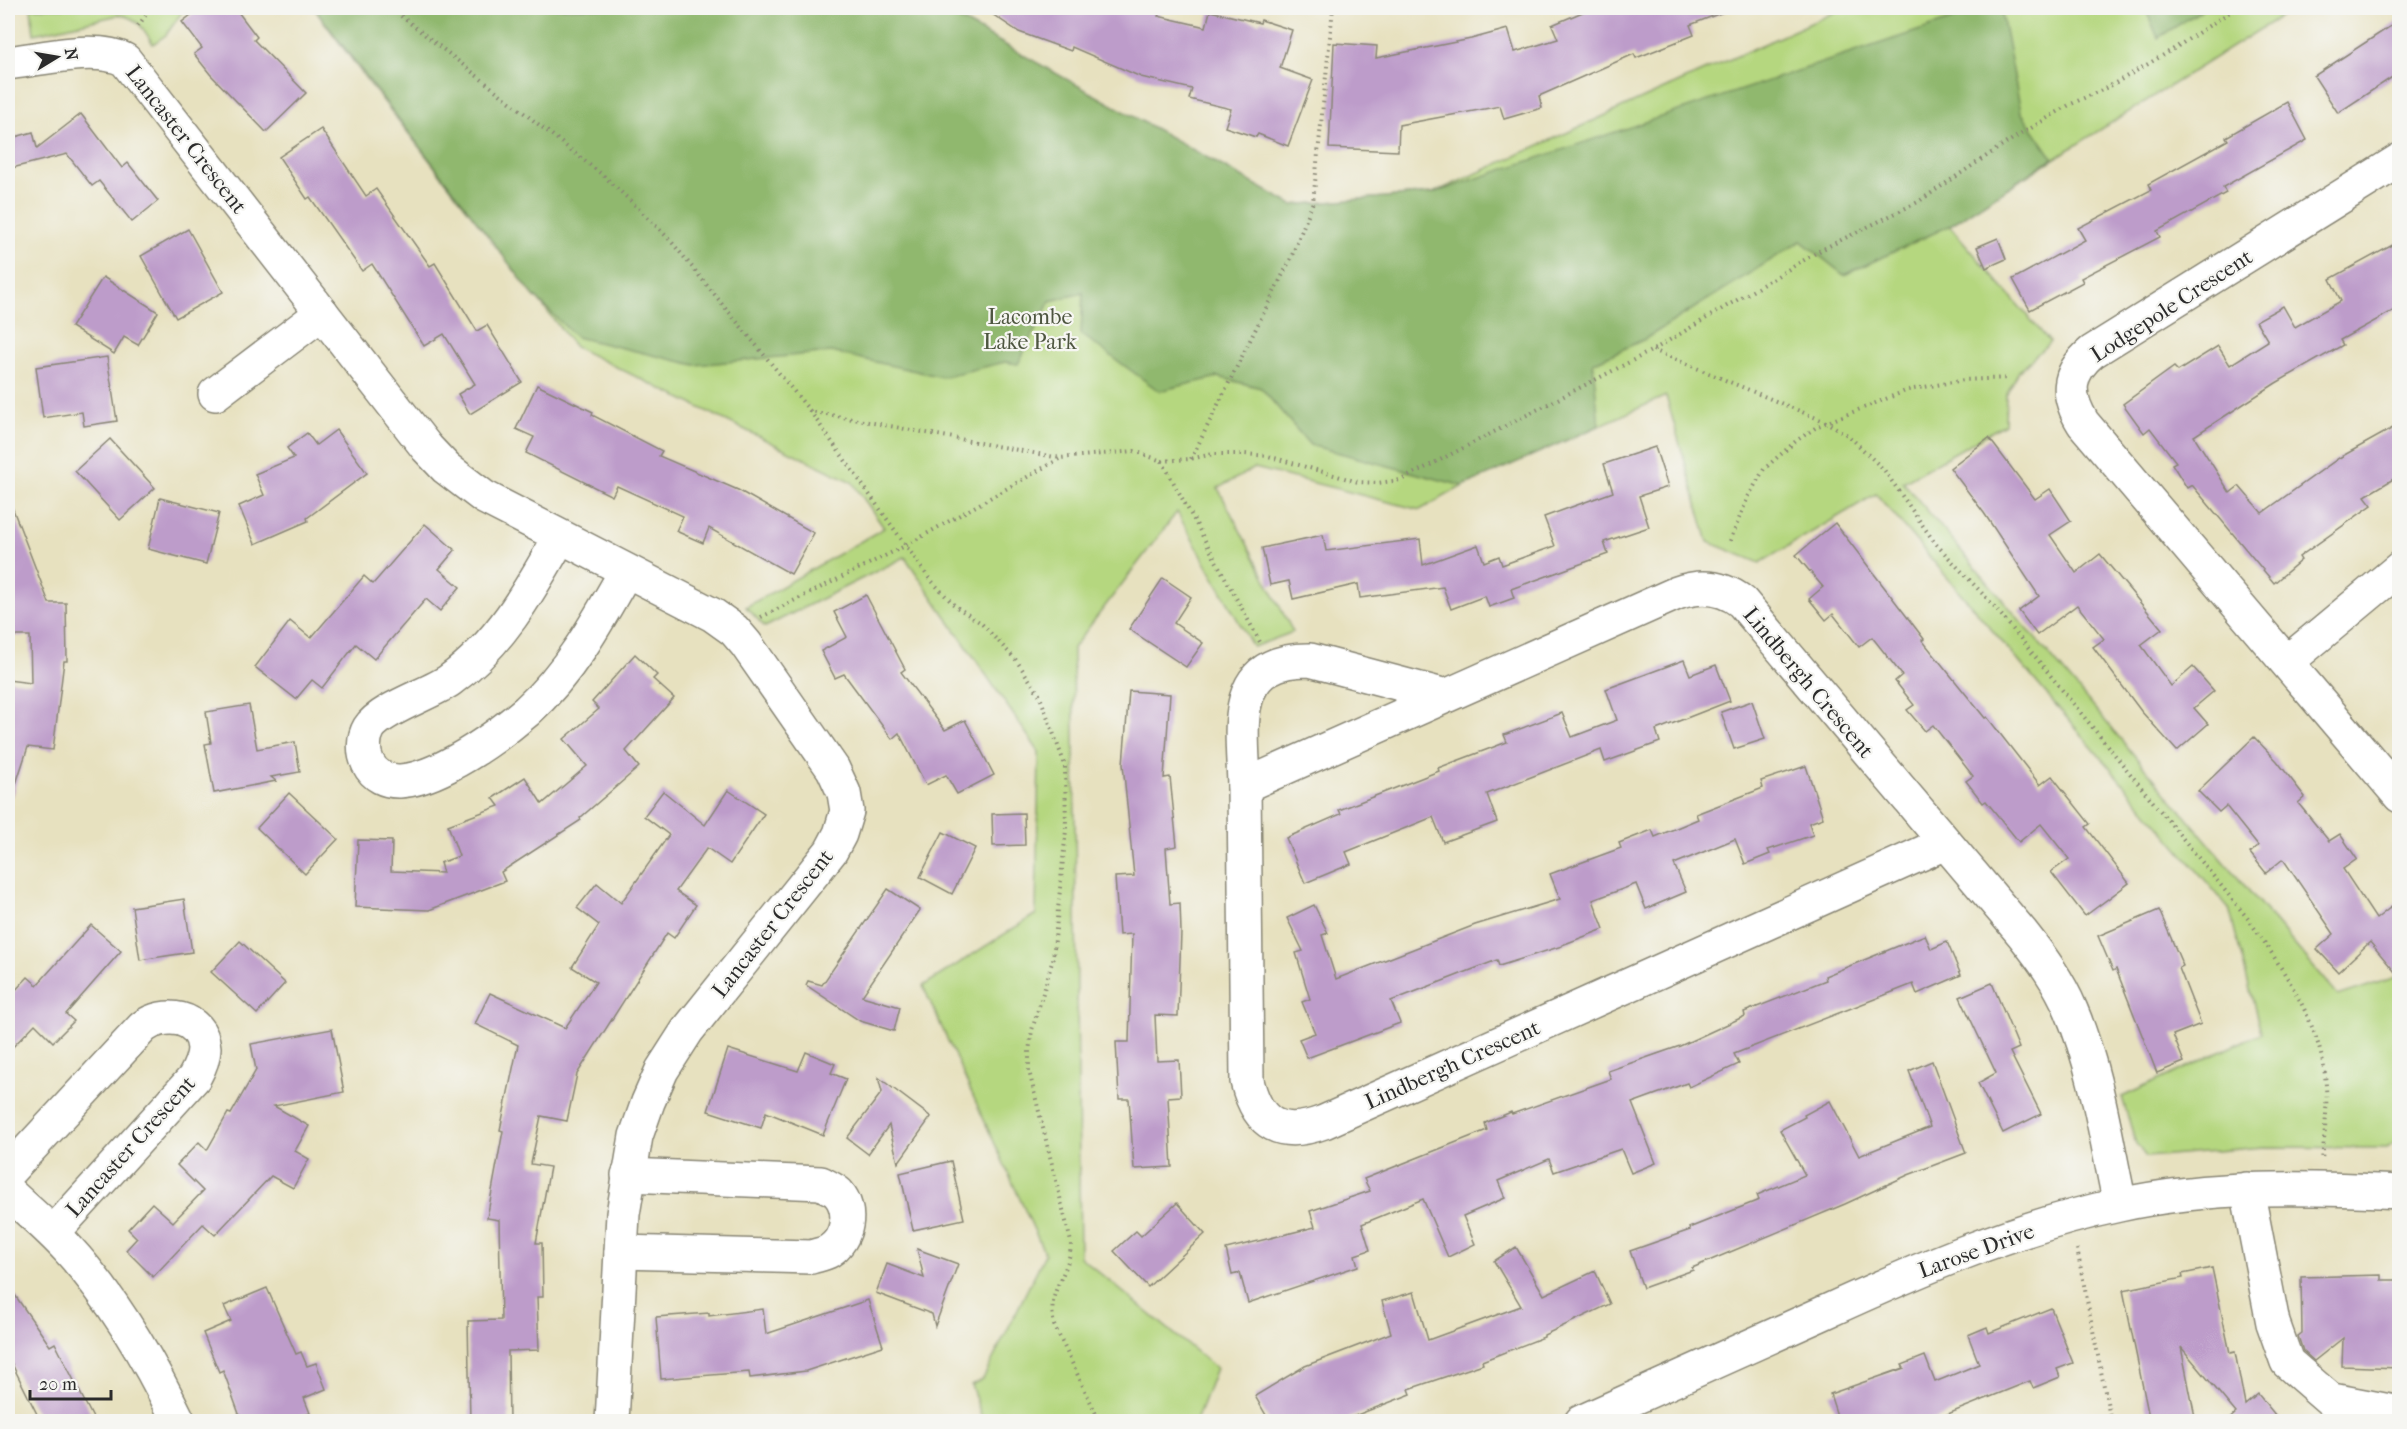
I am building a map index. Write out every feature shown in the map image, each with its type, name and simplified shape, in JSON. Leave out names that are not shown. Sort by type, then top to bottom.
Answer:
[{"type":"street","name":"Lancaster Crescent","points":[[8,63],[95,53],[114,54],[125,60],[397,411],[446,468],[484,497],[713,615],[734,630],[833,770],[844,793],[847,811],[840,834],[831,851],[687,1031],[662,1070],[636,1136],[623,1214],[612,1422]]},
{"type":"street","name":"Lodgepole Crescent","points":[[2400,160],[2092,352],[2083,360],[2072,378],[2071,399],[2083,423],[2400,796]]},
{"type":"street","points":[[215,394],[322,313]]},
{"type":"street","points":[[560,537],[518,609],[478,658],[449,681],[382,716],[369,728],[363,745],[368,764],[380,777],[394,783],[411,781],[434,772],[473,751],[526,711],[573,661],[626,571]]},
{"type":"street","points":[[2287,662],[2400,568]]},
{"type":"street","name":"Lindbergh Crescent","points":[[1244,786],[1677,593],[1697,588],[1726,591],[1742,602],[2040,955],[2071,1009],[2090,1064],[2120,1204]]},
{"type":"street","name":"Lindbergh Crescent","points":[[1446,696],[1310,660],[1287,662],[1273,667],[1254,681],[1244,699],[1245,1062],[1251,1099],[1268,1122],[1279,1128],[1301,1129],[1324,1122],[1945,843]]},
{"type":"street","name":"Lancaster Crescent","points":[[8,1172],[143,1027],[153,1020],[165,1017],[186,1020],[193,1026],[204,1046],[203,1057],[194,1078],[53,1233]]},
{"type":"street","points":[[621,1252],[811,1257],[828,1252],[840,1241],[846,1228],[845,1209],[837,1192],[821,1183],[628,1175]]},
{"type":"street","name":"Larose Drive","points":[[1581,1422],[1930,1264],[2044,1225],[2120,1204],[2247,1189],[2323,1187],[2400,1192]]},
{"type":"street","points":[[2247,1189],[2277,1338],[2287,1362],[2356,1422]]},
{"type":"street","name":"Lancaster Crescent","points":[[8,1192],[53,1233],[90,1276],[133,1336],[179,1422]]},
{"type":"street","points":[[2327,1399],[2400,1413]]},
{"type":"path","points":[[138,26],[151,8]]},
{"type":"path","points":[[392,8],[604,176],[670,240],[810,411],[929,578],[955,606],[981,622],[1016,660],[1039,694],[1065,765],[1066,830],[1053,959],[1032,1030],[1029,1071],[1071,1242],[1068,1263],[1054,1290],[1052,1312],[1054,1325],[1100,1422]]},
{"type":"path","points":[[1190,459],[1291,258],[1313,202],[1333,8]]},
{"type":"path","points":[[810,411],[1060,458],[1134,451],[1162,461],[1214,454],[1268,456],[1358,482],[1378,483],[1401,480],[1653,350],[1821,250],[1918,202],[2002,145],[2069,105],[2110,86],[2172,50],[2236,8]]},
{"type":"path","points":[[1653,350],[1826,422],[1849,436],[1884,470],[1935,543],[1994,606],[2249,920],[2274,956],[2304,1008],[2324,1066],[2326,1088],[2322,1162]]},
{"type":"path","points":[[1730,541],[1748,497],[1764,469],[1796,441],[1826,422],[1908,390],[1964,380],[2009,378]]},
{"type":"path","points":[[754,620],[905,546],[1060,458]]},
{"type":"path","points":[[1162,461],[1260,643]]},
{"type":"path","points":[[2077,1249],[2111,1422]]},
{"type":"green space","points":[[31,8],[185,8],[166,35],[153,44],[135,21],[119,15],[34,34]]},
{"type":"green space","name":"Lacombe Lake Park","points":[[314,8],[939,8],[1292,205],[1433,193],[1844,8],[2294,8],[1949,225],[2050,342],[2019,371],[2006,395],[2005,424],[1903,482],[2338,996],[2399,976],[2399,1141],[2387,1148],[2263,1147],[2146,1157],[2136,1144],[2122,1097],[2261,1033],[2229,908],[1876,494],[1760,563],[1708,542],[1666,396],[1463,486],[1420,510],[1255,468],[1218,488],[1293,632],[1253,647],[1177,512],[1073,648],[1080,1257],[1216,1368],[1196,1421],[983,1421],[971,1385],[983,1379],[1045,1254],[923,986],[1036,914],[1039,752],[905,557],[765,627],[746,607],[884,528],[852,482],[575,347],[366,79]]},
{"type":"green space","name":"Lacombe Lake Park","points":[[314,8],[939,8],[1292,205],[1433,193],[1986,8],[2022,8],[2002,14],[2021,112],[2053,158],[1949,226],[1844,275],[1801,241],[1645,339],[1593,363],[1599,426],[1463,486],[1310,445],[1261,388],[1218,377],[1159,391],[1081,334],[1083,293],[1050,301],[1018,364],[1005,362],[942,377],[831,352],[695,365],[576,337],[533,295]]},
{"type":"green space","points":[[2145,8],[2205,8],[2158,38]]},
{"type":"building","points":[[200,8],[235,8],[257,37],[254,40],[306,93],[266,132],[210,74],[194,54],[202,48],[182,22]]},
{"type":"building","points":[[983,8],[1162,8],[1158,16],[1206,27],[1210,11],[1260,23],[1261,20],[1292,30],[1280,68],[1313,80],[1288,146],[1258,134],[1256,137],[1225,127],[1231,109],[1189,99],[1192,89],[1141,77],[1072,47],[1071,51],[1019,32]]},
{"type":"building","points":[[1592,8],[1731,9],[1690,25],[1694,35],[1636,58],[1634,54],[1539,96],[1542,108],[1504,119],[1500,106],[1399,125],[1398,151],[1329,148],[1334,43],[1377,46],[1376,58],[1471,39],[1508,29],[1515,52],[1558,39],[1552,25]]},
{"type":"building","points":[[2400,20],[2400,72],[2338,113],[2314,76]]},
{"type":"building","points":[[2287,102],[2307,140],[2223,187],[2226,193],[2157,231],[2160,237],[2081,278],[2083,282],[2030,310],[2013,279],[2085,240],[2078,228],[2151,190],[2148,184],[2228,140],[2226,137]]},
{"type":"building","points":[[81,114],[122,168],[128,163],[158,201],[132,222],[99,181],[92,186],[67,154],[8,169],[8,139],[33,132],[37,148]]},
{"type":"building","points":[[321,129],[366,196],[376,189],[430,266],[435,263],[477,331],[487,325],[522,382],[470,414],[458,394],[475,384],[444,334],[424,346],[372,264],[362,271],[310,197],[307,199],[279,157]]},
{"type":"building","points":[[188,229],[223,292],[176,318],[141,256]]},
{"type":"building","points":[[1998,238],[2006,259],[1986,268],[1977,247]]},
{"type":"building","points":[[2400,241],[2400,307],[2340,340],[2343,345],[2276,383],[2194,436],[2230,493],[2239,486],[2262,513],[2339,458],[2400,424],[2400,475],[2365,496],[2372,505],[2299,557],[2301,560],[2274,583],[2192,485],[2187,488],[2172,464],[2176,462],[2150,428],[2144,433],[2123,404],[2174,367],[2178,371],[2218,346],[2230,365],[2268,341],[2256,321],[2283,306],[2295,327],[2341,301],[2330,279]]},
{"type":"building","points":[[103,277],[158,312],[138,345],[124,337],[114,354],[71,327]]},
{"type":"building","points":[[107,357],[117,421],[84,426],[82,412],[43,418],[36,367]]},
{"type":"building","points":[[537,385],[593,412],[592,415],[662,451],[659,456],[738,490],[814,533],[791,574],[709,528],[703,543],[676,531],[683,516],[617,486],[612,496],[526,453],[534,437],[516,429]]},
{"type":"building","points":[[336,430],[367,473],[307,518],[308,521],[255,544],[239,506],[264,495],[255,474],[294,458],[287,448],[307,433],[316,445]]},
{"type":"building","points":[[1989,438],[2035,499],[2050,489],[2071,521],[2050,535],[2076,573],[2100,554],[2162,629],[2141,645],[2171,686],[2193,667],[2214,691],[2194,708],[2208,724],[2177,751],[2141,711],[2093,647],[2104,639],[2077,605],[2037,635],[2019,611],[2039,596],[1984,513],[1950,468]]},
{"type":"building","points":[[110,439],[155,488],[120,520],[75,471]]},
{"type":"building","points":[[1655,447],[1668,487],[1639,496],[1649,527],[1604,542],[1608,554],[1511,589],[1514,598],[1489,607],[1485,596],[1451,609],[1443,587],[1360,598],[1358,584],[1293,599],[1289,581],[1270,585],[1262,548],[1323,535],[1326,551],[1420,539],[1423,565],[1478,545],[1484,562],[1499,556],[1502,565],[1555,546],[1544,517],[1613,492],[1604,464]]},
{"type":"building","points":[[160,498],[219,513],[206,564],[148,549]]},
{"type":"building","points":[[8,499],[49,603],[66,603],[67,661],[64,661],[53,750],[28,747],[12,796],[8,795],[8,680],[31,683],[30,636],[8,636]]},
{"type":"building","points":[[1835,523],[1924,639],[1922,640],[1985,718],[1987,717],[2040,785],[2052,776],[2090,824],[2086,827],[2129,883],[2085,916],[2051,872],[2069,859],[2041,824],[2019,842],[1986,801],[1983,803],[1966,781],[1973,776],[1933,725],[1925,731],[1907,710],[1914,705],[1895,681],[1902,675],[1872,637],[1859,647],[1833,614],[1826,620],[1809,599],[1823,587],[1796,555]]},
{"type":"building","points":[[425,524],[455,550],[439,569],[460,587],[440,611],[426,599],[374,659],[356,644],[322,688],[312,680],[296,699],[255,667],[290,621],[311,638],[364,576],[373,584]]},
{"type":"building","points":[[1163,578],[1191,597],[1174,623],[1203,643],[1186,667],[1129,629]]},
{"type":"building","points":[[866,595],[905,669],[901,672],[945,730],[965,720],[994,775],[957,794],[946,775],[926,785],[899,733],[892,739],[844,674],[835,678],[821,651],[847,637],[834,612]]},
{"type":"building","points":[[635,654],[657,675],[653,679],[674,698],[626,751],[639,767],[580,818],[581,820],[501,872],[505,881],[429,910],[355,907],[358,840],[392,841],[391,871],[443,873],[440,863],[459,856],[448,825],[499,806],[493,798],[525,777],[542,804],[587,766],[564,739],[599,709],[592,702]]},
{"type":"building","points":[[1684,660],[1690,675],[1716,665],[1730,701],[1656,730],[1660,742],[1605,762],[1601,750],[1487,794],[1497,822],[1443,842],[1433,817],[1346,852],[1351,864],[1305,883],[1286,838],[1341,814],[1339,810],[1507,742],[1504,735],[1562,713],[1572,737],[1617,720],[1606,689]]},
{"type":"building","points":[[1129,691],[1170,694],[1164,778],[1170,777],[1177,846],[1166,848],[1170,904],[1180,903],[1181,932],[1178,1016],[1155,1015],[1157,1061],[1179,1060],[1181,1096],[1168,1097],[1172,1167],[1134,1169],[1129,1099],[1119,1099],[1116,1042],[1129,1042],[1132,934],[1119,935],[1115,877],[1134,876],[1123,764]]},
{"type":"building","points":[[1752,701],[1765,739],[1734,749],[1721,712]]},
{"type":"building","points":[[249,705],[257,749],[295,742],[300,772],[271,777],[276,781],[214,793],[205,744],[211,743],[206,712]]},
{"type":"building","points":[[2254,737],[2277,761],[2305,797],[2298,803],[2329,841],[2340,834],[2357,859],[2343,869],[2376,919],[2400,900],[2400,978],[2370,942],[2338,972],[2317,949],[2334,934],[2283,859],[2266,873],[2250,853],[2258,846],[2226,806],[2219,812],[2198,791]]},
{"type":"building","points":[[1806,766],[1823,818],[1809,823],[1813,835],[1768,850],[1770,854],[1745,864],[1735,839],[1674,864],[1686,892],[1646,909],[1636,884],[1593,900],[1604,929],[1562,946],[1499,966],[1497,960],[1391,1001],[1400,1023],[1307,1058],[1299,1039],[1315,1033],[1302,1002],[1310,999],[1296,953],[1303,951],[1287,918],[1314,905],[1328,933],[1322,935],[1336,979],[1475,925],[1560,899],[1550,874],[1621,848],[1619,843],[1652,830],[1655,837],[1698,819],[1696,814],[1763,788],[1761,781]]},
{"type":"building","points":[[728,790],[764,814],[730,864],[707,848],[676,891],[696,905],[674,938],[667,933],[577,1074],[567,1121],[541,1116],[531,1164],[550,1167],[536,1243],[542,1243],[543,1297],[537,1297],[539,1350],[508,1351],[509,1422],[470,1422],[468,1321],[501,1320],[499,1220],[487,1218],[503,1131],[500,1130],[518,1045],[475,1024],[490,993],[565,1028],[596,982],[572,967],[599,925],[577,908],[597,883],[621,903],[669,835],[644,816],[663,791],[705,825]]},
{"type":"building","points":[[289,793],[338,839],[305,874],[257,828]]},
{"type":"building","points":[[1024,813],[1025,845],[993,846],[992,814]]},
{"type":"building","points":[[943,832],[975,848],[952,894],[920,877]]},
{"type":"building","points":[[888,889],[920,910],[862,996],[900,1007],[894,1031],[860,1021],[806,985],[808,981],[822,985]]},
{"type":"building","points":[[184,899],[192,952],[140,960],[132,907]]},
{"type":"building","points":[[2159,910],[2183,966],[2179,968],[2201,1024],[2173,1035],[2184,1062],[2157,1073],[2116,969],[2113,971],[2098,936]]},
{"type":"building","points":[[91,925],[121,951],[66,1014],[74,1021],[53,1042],[35,1024],[8,1052],[8,998],[28,977],[37,985]]},
{"type":"building","points":[[1925,935],[1931,949],[1947,942],[1961,975],[1917,994],[1913,984],[1734,1054],[1739,1064],[1689,1087],[1687,1083],[1632,1103],[1656,1163],[1631,1173],[1621,1149],[1554,1172],[1549,1159],[1498,1181],[1505,1198],[1463,1216],[1475,1244],[1448,1257],[1423,1199],[1362,1224],[1370,1250],[1355,1255],[1358,1266],[1248,1303],[1240,1273],[1232,1275],[1226,1249],[1315,1227],[1310,1211],[1370,1191],[1364,1179],[1487,1130],[1485,1123],[1511,1112],[1512,1114],[1611,1079],[1608,1071],[1680,1046],[1745,1016],[1744,1012],[1826,980],[1825,976]]},
{"type":"building","points":[[240,941],[285,983],[257,1014],[211,972]]},
{"type":"building","points":[[1992,983],[2019,1048],[2010,1052],[2041,1114],[2003,1133],[1978,1083],[1996,1073],[1960,997]]},
{"type":"building","points":[[332,1029],[344,1092],[274,1106],[309,1126],[295,1151],[309,1159],[293,1188],[271,1176],[215,1235],[203,1224],[153,1277],[126,1250],[137,1238],[128,1229],[152,1203],[173,1222],[203,1191],[177,1165],[199,1142],[207,1150],[228,1113],[231,1114],[256,1070],[251,1044]]},
{"type":"building","points":[[728,1049],[798,1071],[806,1052],[835,1064],[831,1073],[846,1079],[823,1135],[766,1112],[761,1128],[708,1111]]},
{"type":"building","points":[[1932,1061],[1966,1153],[1908,1175],[1692,1268],[1693,1270],[1643,1288],[1630,1251],[1690,1230],[1689,1228],[1759,1200],[1757,1195],[1805,1175],[1780,1130],[1805,1117],[1804,1115],[1830,1101],[1859,1156],[1930,1127],[1909,1071]]},
{"type":"building","points":[[878,1077],[931,1117],[898,1163],[889,1125],[868,1154],[847,1138],[882,1092]]},
{"type":"building","points":[[951,1161],[964,1219],[913,1230],[900,1173]]},
{"type":"building","points":[[1177,1203],[1205,1234],[1148,1287],[1114,1251],[1136,1231],[1141,1236]]},
{"type":"building","points":[[1516,1247],[1544,1295],[1595,1271],[1610,1304],[1544,1337],[1482,1361],[1483,1364],[1409,1389],[1411,1394],[1339,1422],[1270,1422],[1255,1396],[1305,1366],[1391,1333],[1382,1301],[1414,1292],[1428,1340],[1521,1306],[1494,1261]]},
{"type":"building","points":[[917,1249],[958,1264],[935,1326],[932,1314],[876,1293],[887,1264],[924,1278]]},
{"type":"building","points":[[2212,1268],[2230,1353],[2235,1352],[2245,1405],[2258,1394],[2281,1422],[2226,1422],[2236,1413],[2181,1347],[2196,1422],[2150,1422],[2123,1290],[2183,1278],[2182,1274]]},
{"type":"building","points":[[2381,1275],[2381,1280],[2400,1280],[2400,1368],[2342,1366],[2343,1338],[2314,1361],[2303,1351],[2298,1336],[2302,1333],[2301,1277]]},
{"type":"building","points":[[8,1285],[50,1346],[55,1343],[95,1422],[41,1422],[8,1356]]},
{"type":"building","points":[[267,1288],[296,1354],[301,1352],[307,1366],[316,1363],[326,1389],[304,1398],[310,1413],[288,1422],[242,1422],[223,1370],[219,1372],[203,1333],[231,1321],[224,1306]]},
{"type":"building","points":[[868,1300],[883,1346],[806,1371],[750,1378],[749,1372],[661,1379],[656,1317],[709,1313],[709,1316],[763,1309],[766,1334]]},
{"type":"building","points":[[2051,1308],[2073,1363],[2057,1369],[2060,1377],[2033,1388],[2030,1381],[1928,1422],[1839,1422],[1830,1394],[1904,1368],[1902,1365],[1925,1356],[1935,1382],[1979,1364],[1968,1335],[1987,1327],[1989,1333]]}]
